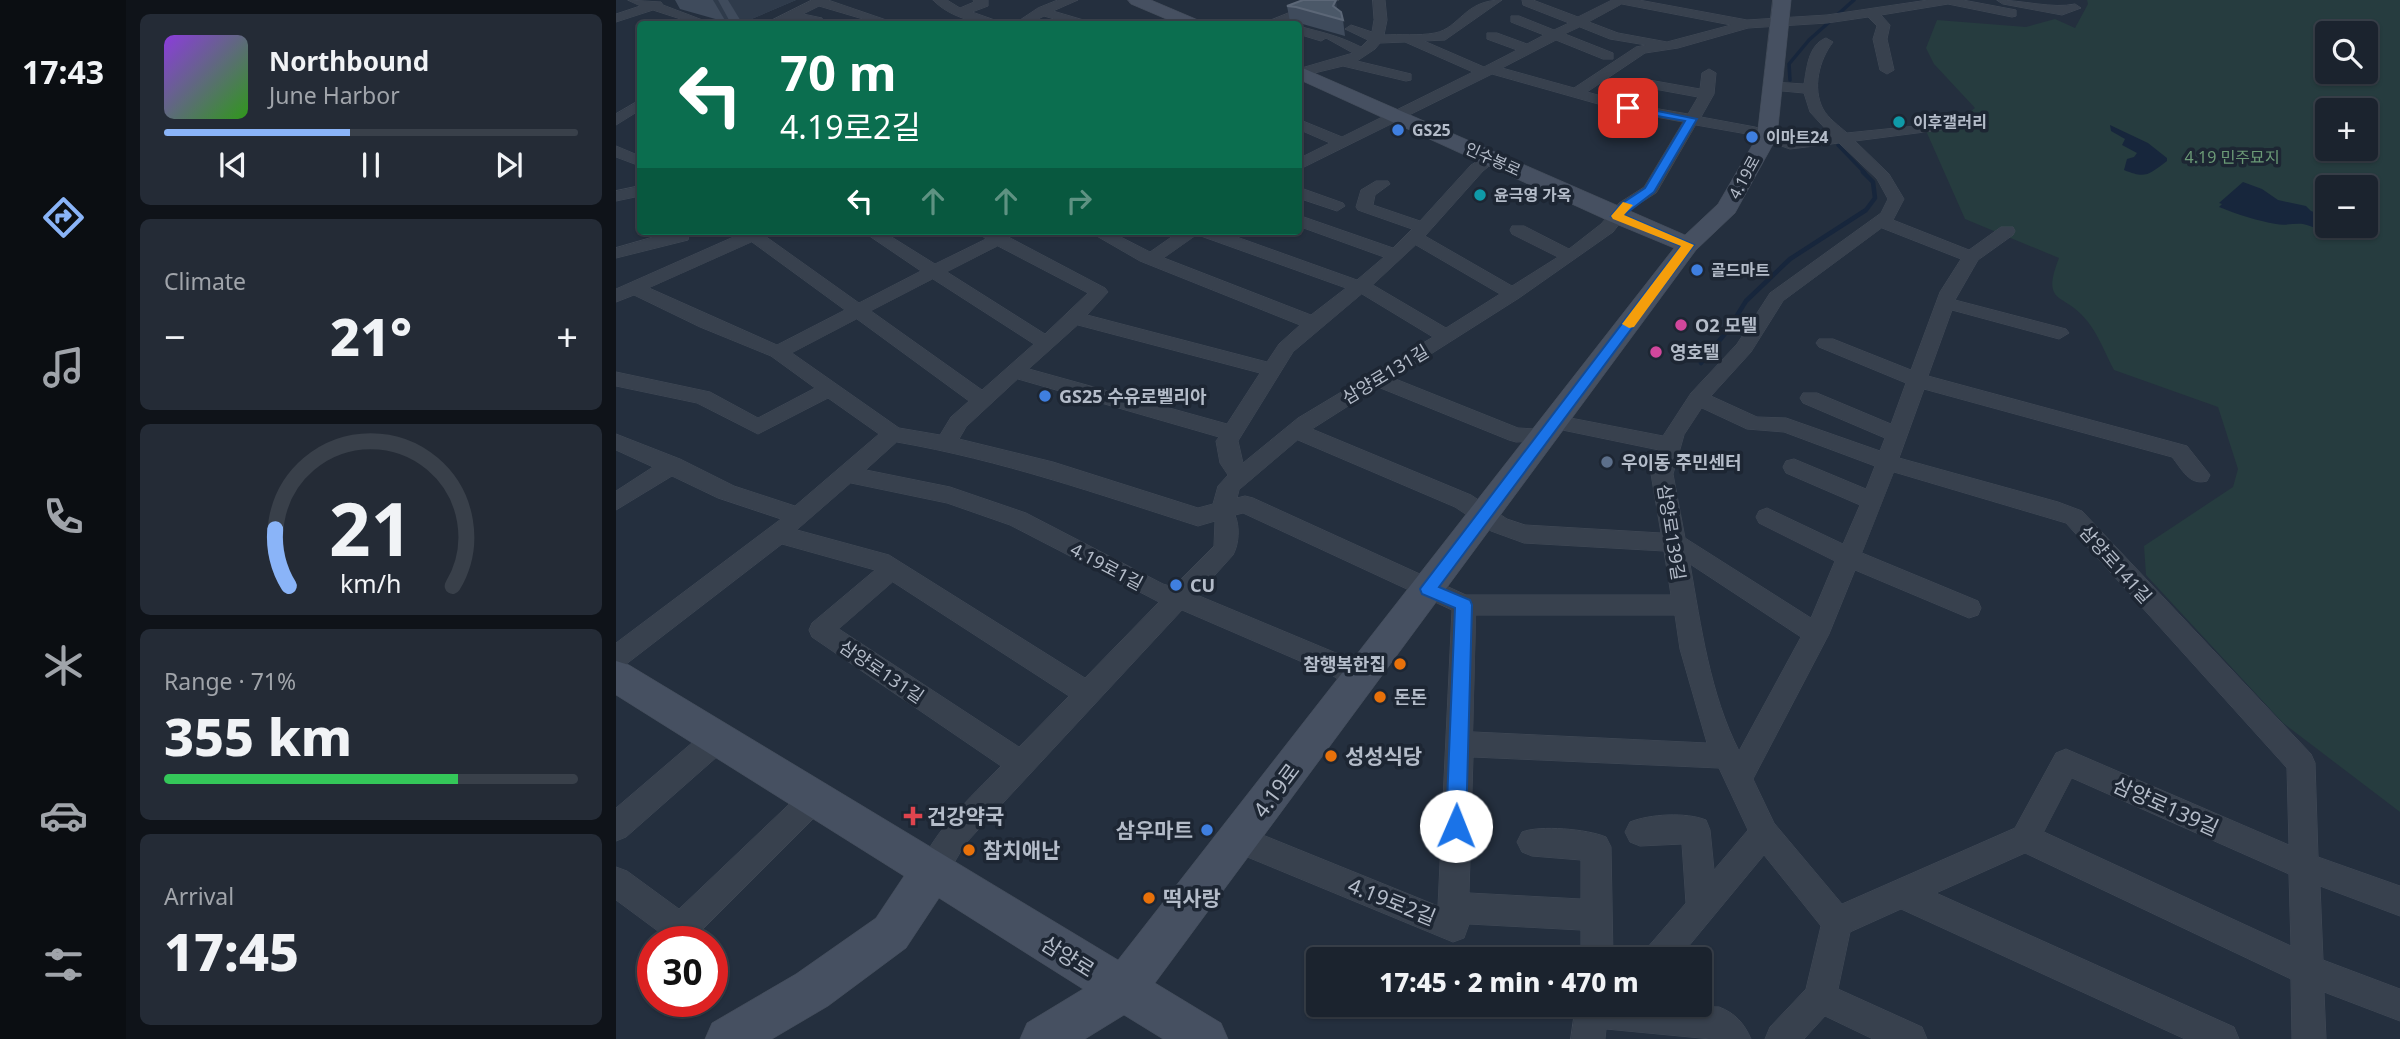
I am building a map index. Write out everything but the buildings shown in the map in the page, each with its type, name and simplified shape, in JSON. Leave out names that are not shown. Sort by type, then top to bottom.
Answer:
[{"type":"street","points":[[634,0],[698,21]]},
{"type":"street","points":[[616,18],[670,0]]},
{"type":"street","points":[[940,0],[960,12],[990,21]]},
{"type":"street","points":[[960,12],[984,3],[979,0]]},
{"type":"street","points":[[1024,21],[1047,5],[1072,0]]},
{"type":"street","points":[[1137,0],[1185,21]]},
{"type":"street","points":[[1282,21],[1333,0]]},
{"type":"street","points":[[1302,71],[1342,62],[1362,53],[1378,39],[1382,16],[1379,0]]},
{"type":"street","points":[[1350,29],[1378,39],[1440,37],[1460,21],[1496,0]]},
{"type":"street","points":[[1302,163],[1488,71],[1620,0],[1697,8],[1747,24]]},
{"type":"street","name":"4.19로","points":[[1123,990],[1688,245],[1727,208],[1767,135],[1782,0]]},
{"type":"street","points":[[1576,93],[1641,50],[1669,46],[1747,24],[1778,24],[1855,15],[1872,6],[1951,0],[2012,13]]},
{"type":"street","points":[[2003,0],[2062,11],[2075,8]]},
{"type":"street","points":[[776,21],[820,1],[883,21]]},
{"type":"street","points":[[1527,2],[1615,36],[1669,46]]},
{"type":"street","points":[[1047,5],[1076,21]]},
{"type":"street","points":[[1872,6],[1884,25],[1880,39],[1887,70]]},
{"type":"street","points":[[790,14],[817,21]]},
{"type":"street","points":[[1515,19],[1608,55]]},
{"type":"street","points":[[1302,31],[1327,37],[1362,53]]},
{"type":"street","points":[[1492,36],[1527,49]]},
{"type":"street","points":[[1407,39],[1488,71],[1628,108],[1767,135],[1790,144],[1940,126]]},
{"type":"street","points":[[1826,42],[1817,53],[1810,89],[1817,112],[1843,137]]},
{"type":"street","points":[[1342,62],[1406,77]]},
{"type":"street","name":"인수봉로","points":[[1302,73],[1617,216],[1688,245]]},
{"type":"street","points":[[1649,85],[1707,94],[1709,73]]},
{"type":"street","points":[[1772,86],[1810,89]]},
{"type":"street","name":"삼양로131길","points":[[932,873],[955,834],[1225,549],[1227,523],[1222,512],[1229,486],[1295,430],[1447,337],[1570,256],[1607,228],[1625,206],[1650,190],[1707,94]]},
{"type":"street","points":[[619,119],[637,106]]},
{"type":"street","points":[[619,119],[637,123]]},
{"type":"street","points":[[1302,125],[1342,143]]},
{"type":"street","name":"삼양로139길","points":[[1837,922],[1764,833],[1716,733],[1692,649],[1662,474],[1674,434],[1698,398],[1744,348],[1776,297],[1888,216],[1896,199],[1884,177],[1843,137]]},
{"type":"street","points":[[616,151],[637,160]]},
{"type":"street","points":[[1241,476],[1231,463],[1227,441],[1286,348],[1420,233],[1477,168],[1491,158]]},
{"type":"street","points":[[1382,184],[1367,193],[1364,207],[1420,233],[1513,294]]},
{"type":"street","points":[[616,196],[637,192]]},
{"type":"street","points":[[1302,193],[1337,206]]},
{"type":"street","points":[[1302,221],[1396,255]]},
{"type":"street","points":[[1880,221],[1970,257]]},
{"type":"street","points":[[1518,230],[1570,256]]},
{"type":"street","points":[[1458,744],[1733,768],[1816,634],[1873,501],[1945,303],[1970,257],[2007,231]]},
{"type":"street","points":[[616,253],[675,235]]},
{"type":"street","points":[[625,292],[753,235]]},
{"type":"street","points":[[760,235],[983,401]]},
{"type":"street","points":[[877,235],[1046,343]]},
{"type":"street","points":[[778,352],[934,270],[991,235],[1099,292],[1074,318],[958,422],[946,443]]},
{"type":"street","points":[[1104,235],[1151,260],[1312,323]]},
{"type":"street","points":[[1151,260],[1185,235]]},
{"type":"street","points":[[1215,235],[1369,290],[1447,337]]},
{"type":"street","points":[[625,292],[686,313],[778,352],[893,434],[946,443],[1053,470],[1198,517],[1245,504],[1464,605],[1684,605]]},
{"type":"street","points":[[1945,303],[2060,333]]},
{"type":"street","points":[[1074,318],[1272,370]]},
{"type":"street","points":[[1826,344],[1917,380],[2179,451],[2199,475]]},
{"type":"street","points":[[1015,372],[1232,433]]},
{"type":"street","points":[[616,379],[704,397],[758,427],[830,388]]},
{"type":"street","points":[[1377,379],[1516,435],[1550,428],[1671,445]]},
{"type":"street","name":"삼양로141길","points":[[1698,398],[1754,424],[1786,425],[1807,431],[1887,462],[2059,510],[2074,517],[2301,763],[2309,1039]]},
{"type":"street","points":[[1810,398],[1897,435]]},
{"type":"street","points":[[1295,430],[1463,501],[1499,525],[1524,534],[1675,543],[1816,634]]},
{"type":"street","points":[[616,657],[778,534],[893,434]]},
{"type":"street","points":[[616,441],[673,465],[726,492],[799,516]]},
{"type":"street","points":[[616,502],[673,465]]},
{"type":"street","points":[[1794,467],[1873,501]]},
{"type":"street","name":"4.19로1길","points":[[847,474],[950,495],[1018,519],[1177,601],[1194,604],[1327,661],[1360,679]]},
{"type":"street","points":[[1767,517],[1848,557],[1969,608]]},
{"type":"street","points":[[778,534],[881,562],[1088,694]]},
{"type":"street","name":"삼양로131길","points":[[892,569],[821,630],[1021,764]]},
{"type":"street","name":"4.19로2길","points":[[1238,839],[1454,927],[1464,605]]},
{"type":"street","name":"삼양로","points":[[616,676],[1205,1039]]},
{"type":"street","points":[[616,827],[717,739]]},
{"type":"street","name":"삼양로139길","points":[[2025,838],[2066,762],[2304,866]]},
{"type":"street","points":[[616,882],[681,929],[814,799]]},
{"type":"street","points":[[1640,832],[1696,830],[1701,905]]},
{"type":"street","points":[[1668,947],[1764,833]]},
{"type":"street","points":[[1782,1039],[1820,997],[1837,922],[2025,838],[2307,970],[2400,1005]]},
{"type":"street","points":[[1532,842],[1596,847],[1597,947]]},
{"type":"street","points":[[2304,866],[2400,901]]},
{"type":"street","points":[[728,1039],[812,990],[891,933],[932,873]]},
{"type":"street","points":[[1901,893],[2222,1039]]},
{"type":"street","points":[[1454,908],[1596,915]]},
{"type":"street","points":[[1043,1039],[1123,990]]},
{"type":"street","points":[[1820,997],[1910,1039]]},
{"type":"street","points":[[1590,1018],[1719,1023],[1734,1039]]},
{"type":"green space","name":"4.19 민주묘지","points":[[2087,0],[2400,0],[2400,812],[2283,723],[2146,575],[2144,546],[2233,487],[2238,469],[2218,407],[2114,370],[2088,322],[2054,292],[2052,284],[2059,258],[1965,219],[1919,115],[1962,117],[1975,108],[1934,64],[1926,48],[1937,20],[2026,27],[2055,19],[2075,28],[2088,4]]},
{"type":"water","points":[[2110,125],[2148,143],[2167,158],[2167,161],[2147,174],[2124,170],[2127,159],[2137,153],[2122,145],[2125,139],[2111,131]]},
{"type":"water","points":[[2243,182],[2262,189],[2278,200],[2306,206],[2315,212],[2315,228],[2303,224],[2279,225],[2262,221],[2219,207],[2222,204],[2219,203]]},
{"type":"waterway","points":[[1790,80],[1789,64],[1809,40],[1854,0]]},
{"type":"waterway","points":[[1838,145],[1865,173]]},
{"type":"waterway","points":[[1701,363],[1728,330],[1746,301],[1790,259],[1866,210],[1875,198],[1873,182],[1863,172]]},
{"type":"slow traffic","points":[[1627,205],[1617,216],[1688,245],[1629,324]]},
{"type":"place","name":"이후갤러리","points":[[1899,122]]},
{"type":"place","name":"GS25","points":[[1398,130]]},
{"type":"place","name":"이마트24","points":[[1752,137]]},
{"type":"place","name":"윤극영 가옥","points":[[1480,195]]},
{"type":"place","name":"골드마트","points":[[1697,270]]},
{"type":"place","name":"O2 모텔","points":[[1681,325]]},
{"type":"place","name":"영호텔","points":[[1656,352]]},
{"type":"place","name":"GS25 수유로벨리아","points":[[1045,396]]},
{"type":"place","name":"우이동 주민센터","points":[[1607,462]]},
{"type":"place","name":"CU","points":[[1176,585]]},
{"type":"place","name":"참행복한집","points":[[1400,664]]},
{"type":"place","name":"돈돈","points":[[1380,697]]},
{"type":"place","name":"성성식당","points":[[1331,756]]},
{"type":"place","name":"건강약국","points":[[913,816]]},
{"type":"place","name":"삼우마트","points":[[1207,830]]},
{"type":"place","name":"참치애난","points":[[969,850]]},
{"type":"place","name":"떡사랑","points":[[1149,898]]},
{"type":"route","points":[[1456,826],[1464,605],[1428,589],[1688,245],[1617,216],[1625,206],[1650,190],[1692,119],[1628,108]]}]
